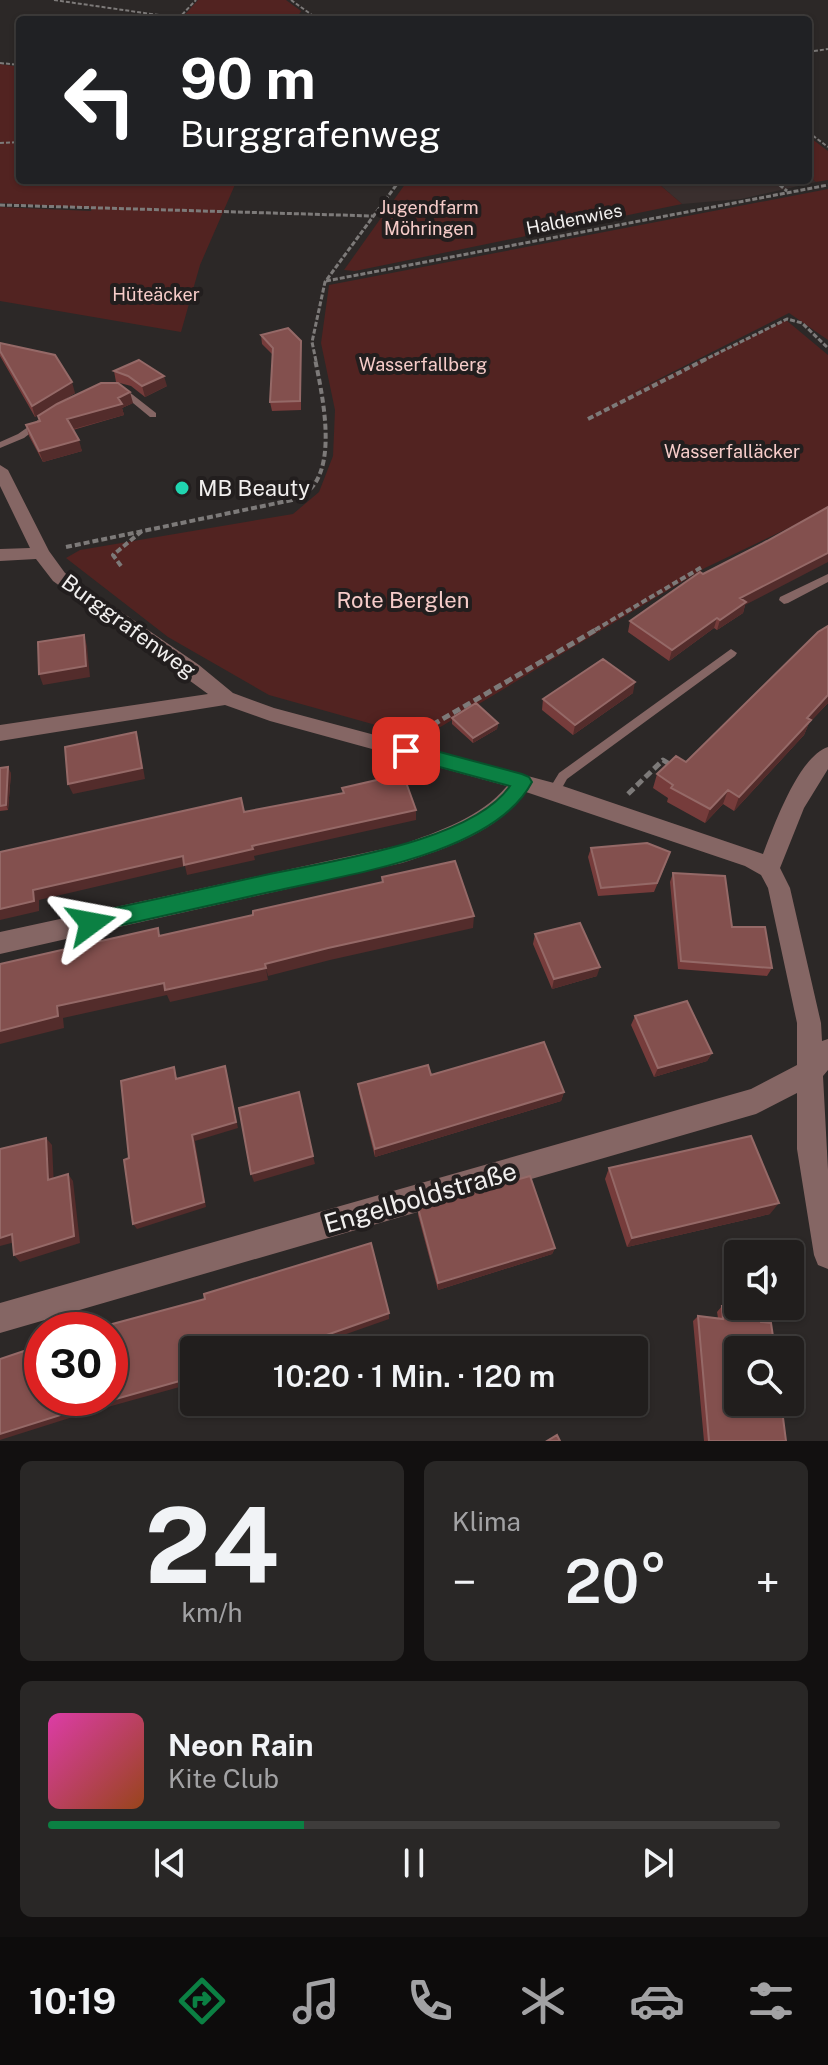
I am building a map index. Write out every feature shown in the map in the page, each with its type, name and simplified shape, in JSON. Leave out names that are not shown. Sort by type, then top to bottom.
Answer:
[{"type":"street","points":[[0,470],[41,553],[0,555]]},
{"type":"street","name":"Burggrafenweg","points":[[41,553],[59,577],[192,670],[226,698],[270,714],[554,791],[753,859],[769,868]]},
{"type":"street","points":[[0,733],[226,698]]},
{"type":"street","points":[[828,755],[788,817],[769,868],[779,888],[809,1023],[811,1149],[828,1255]]},
{"type":"street","points":[[0,943],[402,854],[457,833],[494,812],[513,796],[522,782]]},
{"type":"street","name":"Engelboldstraße","points":[[0,1318],[756,1101],[809,1072],[828,1051]]},
{"type":"lane","points":[[109,387],[126,391],[153,415]]},
{"type":"lane","points":[[0,445],[21,436],[47,417]]},
{"type":"lane","points":[[784,600],[828,578]]},
{"type":"lane","points":[[554,791],[563,776],[731,653]]},
{"type":"path","points":[[54,0],[158,16]]},
{"type":"path","points":[[181,16],[196,0]]},
{"type":"path","points":[[291,0],[313,16]]},
{"type":"path","points":[[325,282],[397,184]]},
{"type":"path","points":[[779,184],[788,191]]},
{"type":"path","name":"Haldenwies","points":[[325,282],[828,185]]},
{"type":"path","points":[[0,205],[373,216]]},
{"type":"path","name":"Burggrafenweg","points":[[41,553],[292,500],[313,487],[323,464],[325,409],[312,342],[325,282]]},
{"type":"path","points":[[588,419],[787,319],[802,323],[828,348]]},
{"type":"path","points":[[121,566],[113,555],[143,531]]},
{"type":"path","points":[[419,733],[702,567]]},
{"type":"path","points":[[610,811],[663,760],[678,769]]},
{"type":"shaded area","points":[[659,184],[807,184],[741,199],[682,204]]},
{"type":"green space","points":[[198,0],[286,0],[301,11],[298,16],[184,16]]},
{"type":"green space","name":"Hüteäcker","points":[[0,64],[16,66],[16,184],[235,184],[200,265],[181,332],[0,301],[0,207],[91,211],[92,208],[0,203]]},
{"type":"green space","points":[[812,139],[828,151],[828,180],[816,182],[812,178]]},
{"type":"green space","name":"Jugendfarm Möhringen","points":[[405,184],[667,184],[660,185],[682,204],[355,271],[344,270]]},
{"type":"green space","points":[[828,189],[828,340],[789,313],[627,395],[786,320],[828,355],[828,509],[705,568],[422,738],[269,695],[168,637],[66,558],[80,550],[293,514],[319,492],[333,456],[335,410],[321,343],[329,285]]},
{"type":"building","points":[[288,328],[301,341],[300,401],[270,402],[273,348],[261,335]]},
{"type":"building","points":[[0,343],[55,355],[72,382],[32,406],[0,351]]},
{"type":"building","points":[[139,360],[164,376],[142,386],[114,371]]},
{"type":"building","points":[[101,383],[118,383],[130,392],[118,398],[122,404],[67,419],[79,440],[39,451],[26,425],[40,421],[38,416],[57,404]]},
{"type":"building","points":[[828,507],[828,553],[740,598],[746,602],[672,650],[630,621],[700,572],[703,574]]},
{"type":"building","points":[[828,626],[828,695],[807,718],[811,720],[739,797],[728,790],[710,809],[671,788],[673,785],[657,774],[676,756],[686,762],[818,632]]},
{"type":"building","points":[[84,635],[86,666],[39,674],[38,642]]},
{"type":"building","points":[[603,659],[635,682],[575,725],[543,699]]},
{"type":"building","points":[[476,703],[498,723],[473,738],[452,718]]},
{"type":"building","points":[[136,732],[142,768],[68,784],[65,747]]},
{"type":"building","points":[[8,767],[6,805],[0,806],[0,768]]},
{"type":"building","points":[[403,774],[416,810],[252,846],[253,849],[184,865],[183,856],[33,890],[34,901],[0,909],[0,852],[241,798],[244,812],[344,793],[342,788]]},
{"type":"building","points":[[647,843],[670,852],[657,883],[601,888],[591,848]]},
{"type":"building","points":[[455,861],[474,916],[328,948],[265,964],[266,968],[165,990],[164,983],[57,1006],[58,1016],[0,1031],[0,964],[158,928],[159,936],[253,915],[253,911],[383,882],[382,877]]},
{"type":"building","points":[[673,873],[725,876],[732,927],[765,927],[772,968],[681,961]]},
{"type":"building","points":[[580,923],[600,967],[554,979],[535,934]]},
{"type":"building","points":[[687,1001],[712,1053],[658,1068],[635,1016]]},
{"type":"building","points":[[544,1042],[564,1092],[375,1149],[358,1084],[428,1065],[431,1075]]},
{"type":"building","points":[[225,1066],[236,1122],[192,1135],[204,1202],[133,1224],[124,1160],[129,1158],[121,1081],[174,1067],[176,1079]]},
{"type":"building","points":[[299,1092],[313,1156],[251,1174],[239,1108]]},
{"type":"building","points":[[751,1136],[779,1203],[632,1238],[609,1168]]},
{"type":"building","points":[[46,1138],[48,1180],[68,1174],[74,1236],[14,1255],[12,1234],[0,1238],[0,1149]]},
{"type":"building","points":[[530,1176],[555,1248],[438,1283],[418,1208]]},
{"type":"building","points":[[371,1243],[389,1313],[324,1336],[180,1336],[180,1381],[128,1396],[128,1320],[205,1299],[204,1294]]},
{"type":"building","points":[[722,1306],[724,1320],[771,1323],[773,1336],[724,1336],[724,1416],[783,1416],[786,1441],[709,1441],[698,1316],[723,1319]]},
{"type":"building","points":[[24,1351],[24,1416],[57,1416],[0,1434],[0,1359]]},
{"type":"place","name":"MB Beauty","points":[[182,488]]},
{"type":"route","points":[[91,923],[402,854],[457,833],[494,812],[513,796],[522,782],[406,751]]},
{"type":"park label","name":"Wasserfallberg","points":[[423,364]]},
{"type":"park label","name":"Wasserfalläcker","points":[[732,451]]},
{"type":"park label","name":"Rote Berglen","points":[[403,600]]}]
